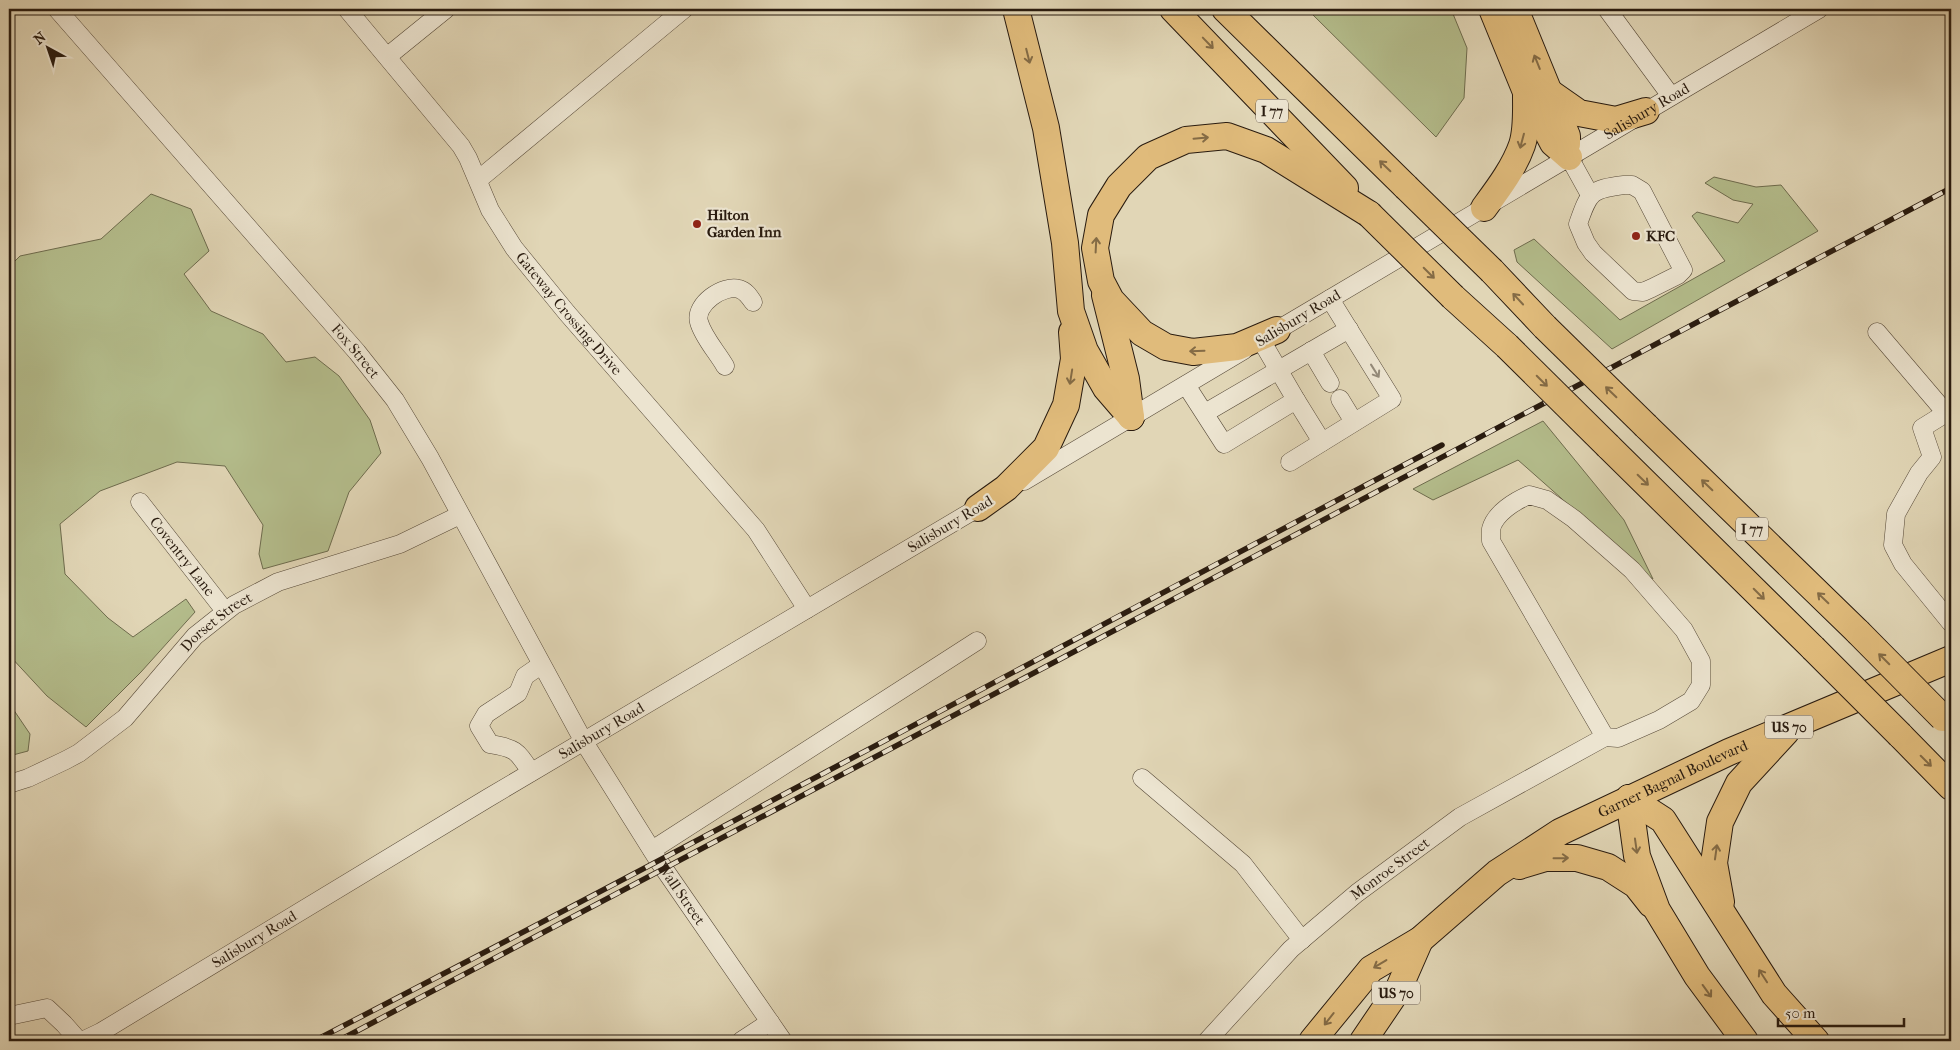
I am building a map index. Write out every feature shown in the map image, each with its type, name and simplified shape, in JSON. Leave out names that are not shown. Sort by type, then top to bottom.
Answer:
[{"type":"highway","points":[[978,508],[1006,488],[1046,448],[1066,406],[1074,359],[1065,243],[1046,128],[1016,9]]},
{"type":"highway","name":"I 77","points":[[1173,9],[1206,41],[1369,214],[1453,297],[1507,346],[1951,787]]},
{"type":"highway","name":"I 77","points":[[1225,9],[1492,271],[1544,327],[1949,723]]},
{"type":"highway","points":[[1249,9],[1286,59],[1363,145]]},
{"type":"highway","points":[[1492,9],[1538,92],[1567,136],[1569,157]]},
{"type":"highway","points":[[1484,208],[1504,180],[1522,145],[1526,124],[1538,92],[1515,9]]},
{"type":"highway","points":[[1538,92],[1579,113],[1616,120],[1646,111]]},
{"type":"highway","points":[[1131,417],[1126,378],[1101,281],[1095,248],[1101,215],[1119,186],[1148,157],[1186,140],[1227,136],[1266,150],[1369,214]]},
{"type":"highway","points":[[1101,281],[1111,300],[1142,333],[1166,346],[1193,352],[1237,347],[1269,335]]},
{"type":"highway","points":[[1071,311],[1085,351],[1106,388],[1131,417]]},
{"type":"highway","name":"Garner Bagnal Boulevard","points":[[1312,1041],[1372,969],[1420,940],[1497,873],[1560,832],[1629,798],[1793,725],[1951,660]]},
{"type":"highway","points":[[1735,932],[1720,902],[1714,863],[1720,822],[1739,783],[1793,725]]},
{"type":"highway","points":[[1629,798],[1637,856],[1657,910]]},
{"type":"highway","points":[[1629,798],[1663,820],[1774,994],[1816,1041]]},
{"type":"highway","points":[[1497,873],[1545,858],[1577,858],[1608,867],[1636,885],[1657,910],[1696,976],[1745,1041]]},
{"type":"highway","name":"Garner Bagnal Boulevard","points":[[1363,1041],[1399,988],[1420,940]]},
{"type":"street","name":"Fox Street","points":[[57,9],[362,359],[395,400],[430,458],[584,742]]},
{"type":"street","name":"Gateway Crossing Drive","points":[[347,9],[461,146],[490,210],[514,248],[567,313],[756,530],[807,609]]},
{"type":"street","points":[[388,56],[446,9]]},
{"type":"street","points":[[478,180],[684,9]]},
{"type":"street","points":[[1606,9],[1671,96]]},
{"type":"street","name":"Salisbury Road","points":[[81,1041],[117,1023],[531,772],[1819,9]]},
{"type":"street","points":[[1569,157],[1590,195]]},
{"type":"street","points":[[1624,185],[1632,185],[1642,190],[1683,270],[1682,272],[1643,292],[1633,291],[1593,253],[1580,233],[1578,224],[1590,195],[1603,188],[1624,185]]},
{"type":"street","points":[[726,366],[699,322],[700,309],[705,302],[729,288],[742,290],[748,294],[753,302]]},
{"type":"street","points":[[1290,462],[1392,399],[1330,299]]},
{"type":"street","points":[[1205,413],[1349,329]]},
{"type":"street","points":[[1876,332],[1949,411],[1922,428],[1932,457],[1919,473],[1896,514],[1893,545],[1903,564],[1949,616]]},
{"type":"street","points":[[1269,335],[1279,370],[1322,442]]},
{"type":"street","points":[[1311,351],[1330,383]]},
{"type":"street","points":[[1186,384],[1224,444],[1296,400]]},
{"type":"street","points":[[1340,398],[1354,422]]},
{"type":"street","points":[[1529,495],[1547,500],[1574,519],[1632,570],[1684,630],[1701,661],[1701,685],[1691,701],[1658,720],[1618,738],[1604,737],[1491,541],[1491,528],[1499,516],[1515,501],[1529,495]]},
{"type":"street","name":"Coventry Lane","points":[[140,502],[225,611]]},
{"type":"street","name":"Dorset Street","points":[[9,784],[28,778],[80,753],[125,718],[195,636],[225,611],[278,582],[400,544],[460,515]]},
{"type":"street","points":[[652,850],[977,641]]},
{"type":"street","points":[[531,772],[518,753],[508,747],[490,744],[479,726],[486,714],[518,693],[525,676],[541,665]]},
{"type":"street","name":"Monroe Street","points":[[1207,1041],[1292,949],[1357,893],[1460,817],[1604,737]]},
{"type":"street","name":"Wall Street","points":[[584,742],[652,850],[783,1041]]},
{"type":"street","points":[[1142,778],[1243,864],[1302,940]]},
{"type":"street","points":[[9,1016],[47,1008],[81,1041]]},
{"type":"street","points":[[741,1041],[770,1022]]},
{"type":"green space","points":[[1307,9],[1451,9],[1467,48],[1464,98],[1436,137]]},
{"type":"green space","points":[[1714,177],[1756,187],[1781,185],[1818,231],[1612,349],[1517,262],[1514,250],[1534,239],[1620,320],[1725,261],[1692,216],[1697,212],[1738,223],[1753,204],[1733,200],[1705,183]]},
{"type":"green space","points":[[151,194],[191,209],[209,251],[184,274],[211,311],[263,334],[286,362],[315,357],[339,376],[370,420],[381,453],[349,492],[328,551],[263,569],[259,554],[263,525],[225,466],[177,462],[100,491],[60,524],[65,574],[108,618],[133,637],[186,599],[195,612],[141,672],[86,727],[47,696],[9,655],[9,267],[20,256],[101,239]]},
{"type":"green space","points":[[1543,421],[1624,520],[1653,579],[1628,562],[1518,460],[1433,500],[1413,489]]},
{"type":"green space","points":[[9,703],[30,734],[28,751],[9,756]]},
{"type":"railway","points":[[338,1041],[1951,188]]},
{"type":"railway","points":[[314,1041],[1442,445]]},
{"type":"place","name":"Hilton Garden Inn","points":[[697,224]]},
{"type":"place","name":"KFC","points":[[1636,236]]}]
